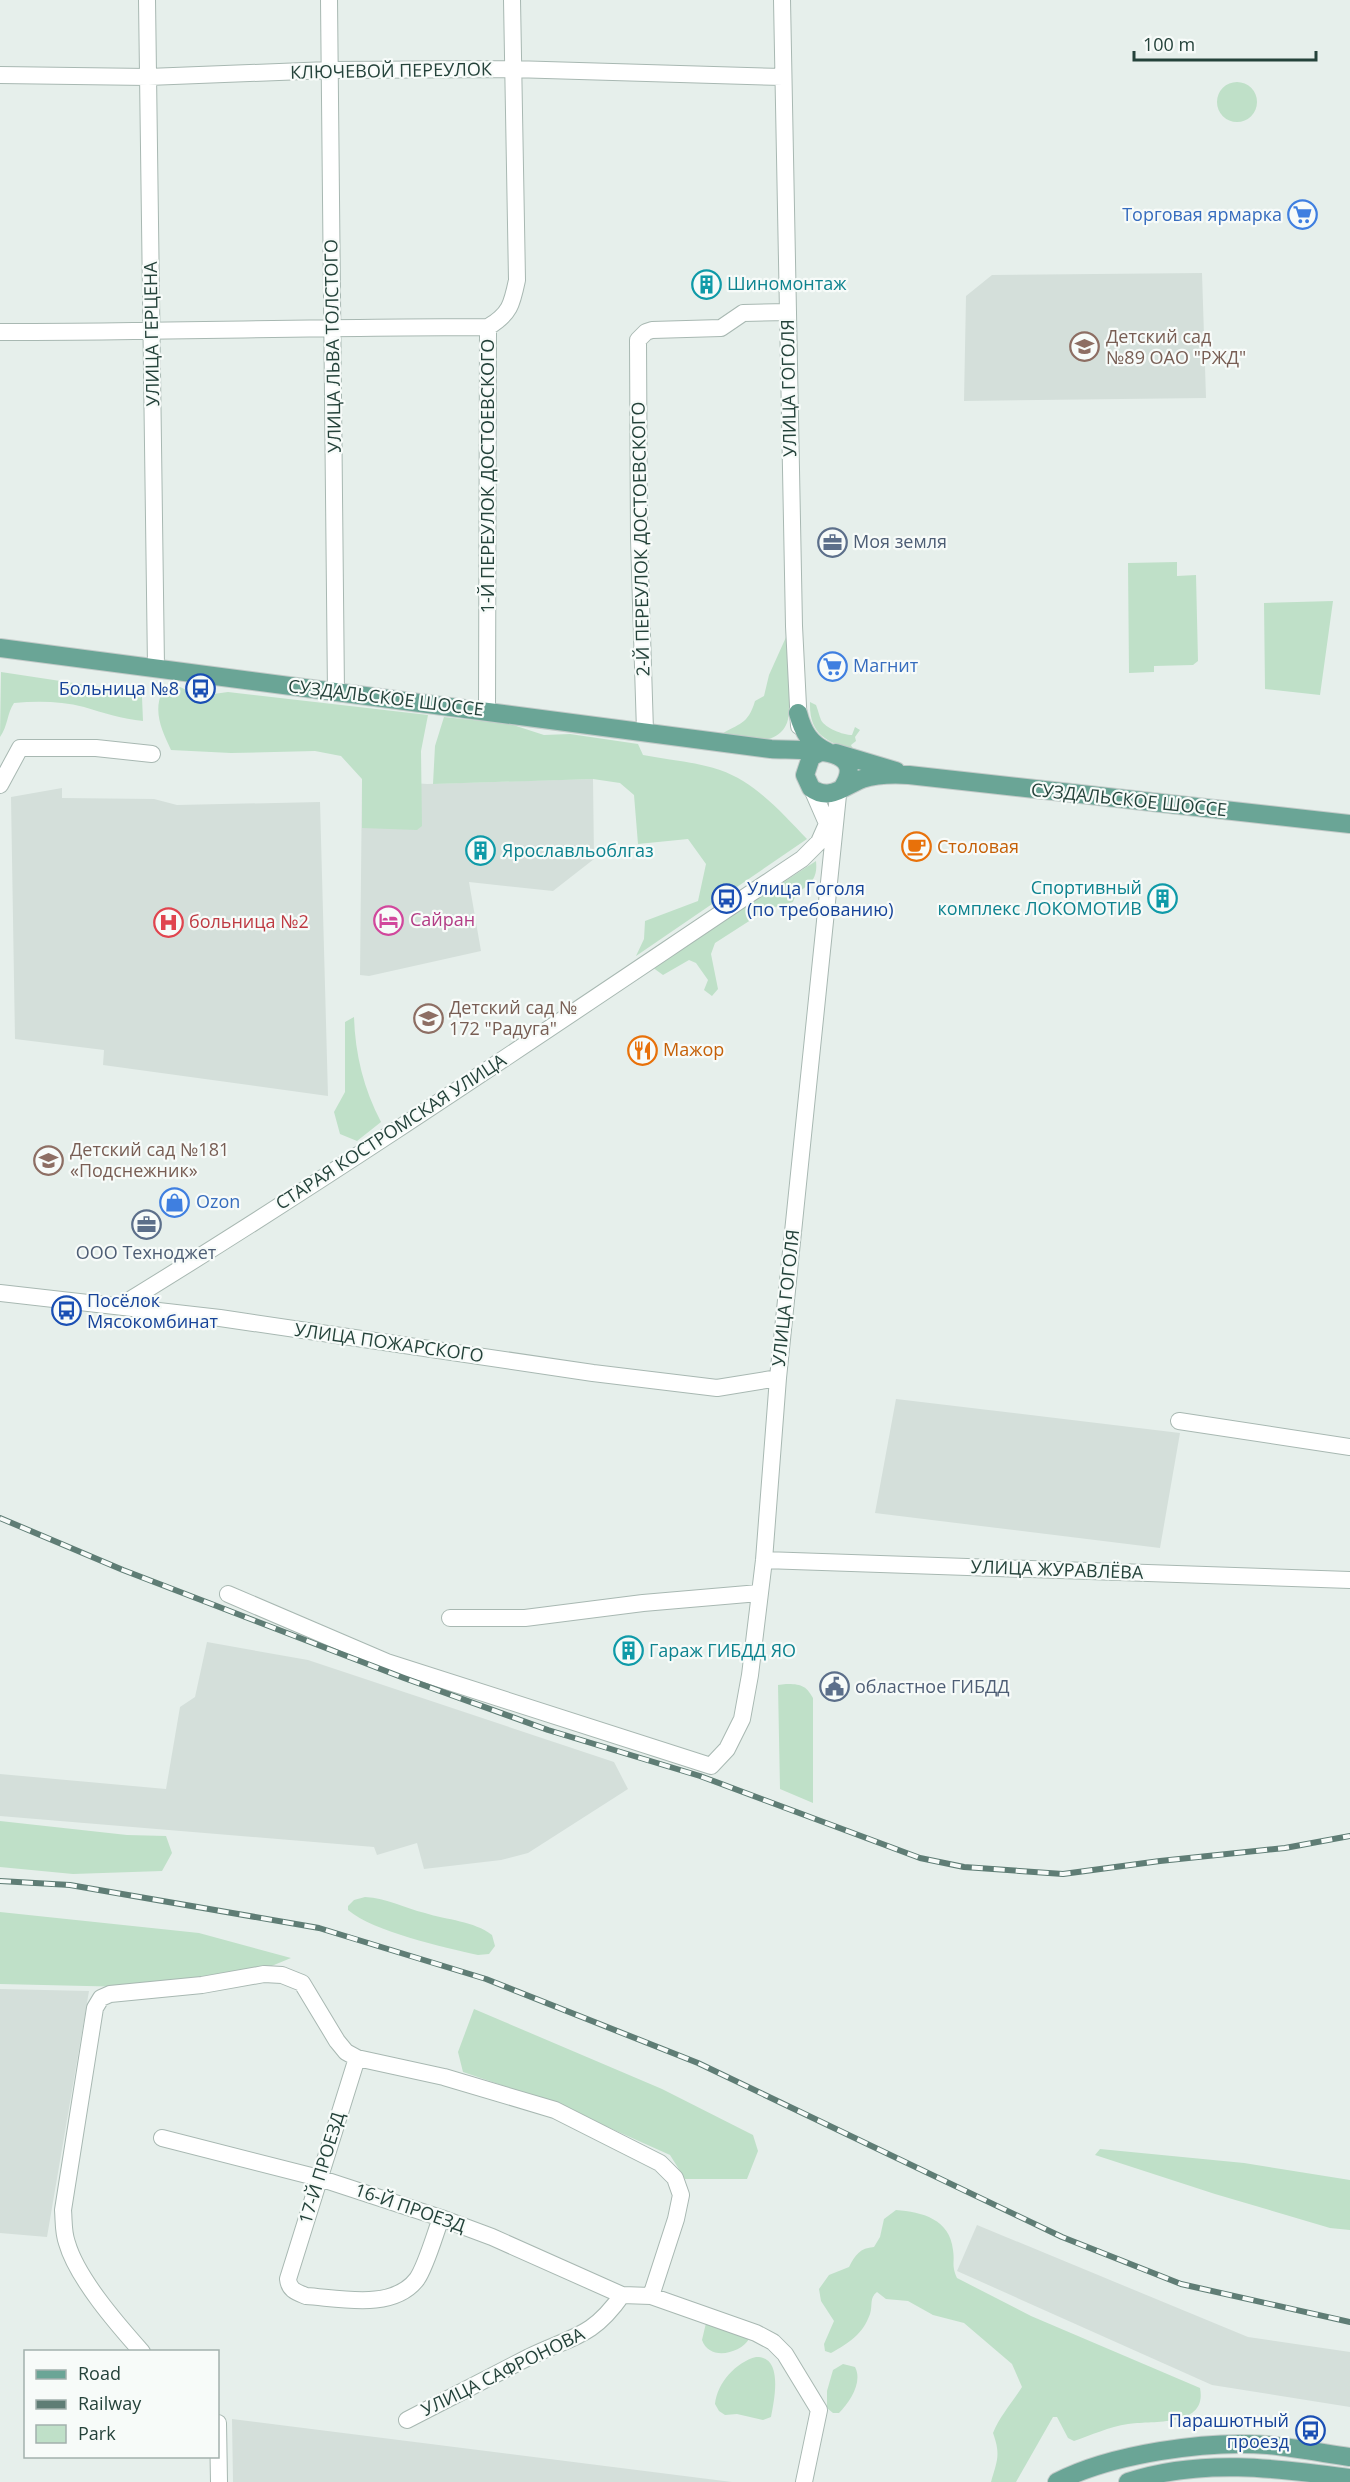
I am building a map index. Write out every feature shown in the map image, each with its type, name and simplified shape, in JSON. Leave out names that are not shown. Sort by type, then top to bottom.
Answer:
[{"type":"main road","name":"СУЗДАЛЬСКОЕ ШОССЕ","points":[[0,648],[773,749],[828,752],[909,775],[1350,824]]},
{"type":"main road","points":[[798,713],[814,745],[828,752],[845,762],[848,769],[848,775],[841,791],[826,795],[809,782],[812,757],[828,752]]},
{"type":"main road","name":"СУЗДАЛЬСКОЕ ШОССЕ","points":[[773,749],[791,761],[809,782]]},
{"type":"main road","name":"СУЗДАЛЬСКОЕ ШОССЕ","points":[[841,791],[873,777],[909,775]]},
{"type":"main road","points":[[1057,2482],[1120,2459],[1190,2447],[1266,2445],[1350,2457]]},
{"type":"main road","points":[[1128,2482],[1143,2477],[1220,2466],[1274,2467],[1350,2478]]},
{"type":"street","name":"УЛИЦА ГЕРЦЕНА","points":[[147,0],[156,667]]},
{"type":"street","name":"УЛИЦА ЛЬВА ТОЛСТОГО","points":[[329,0],[336,693]]},
{"type":"street","name":"1-Й ПЕРЕУЛОК ДОСТОЕВСКОГО","points":[[487,711],[488,327],[503,318],[512,304],[516,280],[512,0]]},
{"type":"street","name":"УЛИЦА ГОГОЛЯ","points":[[782,0],[798,713],[802,751],[809,782],[828,824],[834,844]]},
{"type":"street","name":"КЛЮЧЕВОЙ ПЕРЕУЛОК","points":[[0,75],[148,77],[329,70],[512,69],[783,77]]},
{"type":"street","name":"2-Й ПЕРЕУЛОК ДОСТОЕВСКОГО","points":[[645,731],[639,539],[637,346],[641,335],[652,330],[721,328],[743,313],[788,312]]},
{"type":"street","points":[[0,332],[488,327]]},
{"type":"street","points":[[773,749],[784,745],[792,737],[797,725],[798,713]]},
{"type":"street","points":[[0,785],[20,748],[96,748],[152,754]]},
{"type":"street","name":"УЛИЦА ГОГОЛЯ","points":[[228,1594],[387,1662],[711,1766],[727,1749],[742,1719],[750,1675],[764,1560],[778,1378],[841,791]]},
{"type":"street","name":"СТАРАЯ КОСТРОМСКАЯ УЛИЦА","points":[[120,1306],[472,1080],[810,853],[828,824],[841,791]]},
{"type":"street","name":"УЛИЦА ПОЖАРСКОГО","points":[[0,1293],[120,1306],[593,1373],[717,1388],[778,1378]]},
{"type":"street","points":[[1179,1421],[1350,1448]]},
{"type":"street","name":"УЛИЦА ЖУРАВЛЁВА","points":[[764,1560],[1350,1580]]},
{"type":"street","points":[[450,1618],[525,1618],[643,1603],[759,1593]]},
{"type":"street","points":[[140,2350],[82,2275],[69,2251],[64,2231],[63,2210],[93,2015],[101,1998],[110,1994],[202,1985],[264,1974],[282,1975],[302,1983],[337,2041],[346,2052],[357,2058],[444,2078],[555,2110],[660,2163],[675,2178],[681,2195],[676,2219],[651,2296]]},
{"type":"street","name":"17-Й ПРОЕЗД","points":[[357,2058],[288,2285],[294,2291],[306,2296],[384,2299],[408,2286],[417,2278],[441,2218]]},
{"type":"street","name":"16-Й ПРОЕЗД","points":[[162,2138],[319,2178],[441,2218],[492,2237],[622,2295],[651,2296],[756,2333],[773,2342],[785,2354],[819,2410],[804,2482]]},
{"type":"street","name":"УЛИЦА САФРОНОВА","points":[[407,2420],[532,2356],[581,2336],[611,2312],[622,2295]]},
{"type":"street","points":[[219,2458],[219,2482]]},
{"type":"shaded area","name":"Детский сад №89 ОАО \"РЖД\"","points":[[1202,273],[1206,398],[964,401],[966,296],[992,275]]},
{"type":"shaded area","points":[[362,779],[427,784],[593,779],[594,859],[553,891],[469,882],[481,951],[369,976],[360,975]]},
{"type":"shaded area","name":"больница №2","points":[[62,788],[62,798],[154,799],[177,805],[320,802],[328,1096],[103,1065],[104,1050],[15,1039],[11,797]]},
{"type":"shaded area","points":[[896,1399],[1180,1433],[1160,1548],[875,1513]]},
{"type":"shaded area","points":[[207,1642],[308,1660],[614,1762],[628,1789],[528,1853],[501,1860],[424,1869],[417,1843],[377,1855],[374,1847],[0,1816],[0,1774],[166,1789],[180,1707],[195,1697]]},
{"type":"shaded area","points":[[0,1989],[89,1991],[47,2237],[0,2233]]},
{"type":"shaded area","points":[[977,2225],[1248,2337],[1350,2352],[1350,2407],[1212,2385],[957,2271]]},
{"type":"shaded area","points":[[232,2419],[732,2482],[233,2482]]},
{"type":"green space","points":[[1237,82],[1251,88],[1257,102],[1251,116],[1237,122],[1223,116],[1217,102],[1223,88]]},
{"type":"green space","points":[[1177,562],[1177,576],[1196,575],[1198,661],[1193,665],[1154,666],[1154,672],[1129,673],[1128,563]]},
{"type":"green space","points":[[1333,601],[1320,695],[1265,689],[1264,603]]},
{"type":"green space","points":[[787,635],[790,707],[785,728],[776,736],[767,739],[720,735],[746,719],[755,701],[764,696],[769,675]]},
{"type":"green space","points":[[1,672],[100,687],[142,697],[143,721],[67,704],[14,703],[0,737]]},
{"type":"green space","points":[[180,687],[199,696],[228,692],[428,715],[421,751],[422,826],[417,830],[362,828],[362,779],[341,756],[315,751],[231,753],[171,750],[162,729],[159,699],[162,692]]},
{"type":"green space","points":[[810,702],[816,705],[821,720],[830,728],[848,735],[852,735],[855,727],[860,730],[855,737],[856,741],[851,745],[854,751],[835,744],[821,735],[810,713]]},
{"type":"green space","points":[[444,717],[510,724],[544,735],[570,734],[638,744],[643,755],[720,770],[733,775],[756,790],[807,839],[636,956],[644,939],[645,921],[698,901],[706,864],[688,839],[638,844],[634,795],[620,783],[593,779],[433,784],[435,746]]},
{"type":"green space","points":[[816,861],[815,876],[793,902],[768,909],[715,943],[711,954],[718,989],[712,996],[704,990],[708,980],[696,963],[689,960],[663,975],[652,967]]},
{"type":"green space","points":[[354,1017],[356,1045],[362,1071],[381,1122],[357,1141],[340,1134],[334,1112],[345,1092],[345,1022]]},
{"type":"green space","points":[[778,1685],[802,1686],[813,1698],[813,1803],[780,1789]]},
{"type":"green space","points":[[0,1821],[127,1835],[166,1836],[172,1853],[162,1871],[73,1874],[0,1867]]},
{"type":"green space","points":[[365,1897],[381,1899],[485,1930],[492,1935],[495,1946],[489,1954],[478,1955],[391,1932],[348,1910],[348,1906],[354,1900]]},
{"type":"green space","points":[[0,1912],[199,1933],[291,1958],[216,1989],[0,1984]]},
{"type":"green space","points":[[474,2009],[662,2089],[753,2135],[758,2151],[747,2179],[685,2179],[670,2155],[554,2103],[463,2072],[458,2052]]},
{"type":"green space","points":[[1100,2149],[1244,2163],[1350,2180],[1350,2230],[1330,2228],[1095,2155]]},
{"type":"green space","points":[[896,2210],[925,2215],[941,2224],[951,2239],[957,2278],[1031,2316],[1200,2388],[1200,2401],[1195,2410],[1176,2420],[1121,2425],[1074,2441],[1068,2438],[1057,2417],[1053,2417],[1016,2482],[991,2482],[997,2453],[993,2433],[1022,2387],[1012,2364],[964,2323],[933,2315],[908,2301],[886,2299],[877,2292],[872,2299],[867,2321],[859,2332],[849,2342],[831,2353],[825,2351],[824,2344],[834,2321],[821,2301],[819,2289],[829,2275],[849,2267],[858,2253],[874,2247],[880,2237],[884,2219]]},
{"type":"green space","points":[[706,2323],[749,2339],[732,2351],[718,2353],[711,2351],[702,2340]]},
{"type":"green space","points":[[756,2357],[765,2359],[774,2371],[775,2391],[771,2417],[763,2420],[737,2414],[725,2415],[715,2404],[719,2388],[735,2369]]},
{"type":"green space","points":[[843,2364],[855,2367],[856,2385],[851,2398],[839,2413],[833,2413],[827,2408],[827,2391],[833,2370]]},
{"type":"railway","points":[[0,1518],[123,1570],[404,1678],[548,1730],[700,1776],[920,1858],[964,1867],[1063,1874],[1285,1848],[1350,1836]]},
{"type":"railway","points":[[0,1881],[70,1885],[319,1928],[486,1979],[698,2063],[1062,2237],[1181,2284],[1350,2322]]},
{"type":"place","name":"Торговая ярмарка","points":[[1303,215]]},
{"type":"place","name":"Шиномонтаж","points":[[706,284]]},
{"type":"place","name":"Детский сад №89 ОАО \"РЖД\"","points":[[1085,347]]},
{"type":"place","name":"Моя земля","points":[[832,542]]},
{"type":"place","name":"Магнит","points":[[832,666]]},
{"type":"place","name":"Больница №8","points":[[200,689]]},
{"type":"place","name":"Столовая","points":[[916,847]]},
{"type":"place","name":"Ярославльоблгаз","points":[[481,851]]},
{"type":"place","name":"Спортивный комплекс ЛОКОМОТИВ","points":[[1163,898]]},
{"type":"place","name":"Улица Гоголя (по требованию)","points":[[726,899]]},
{"type":"place","name":"Сайран","points":[[389,920]]},
{"type":"place","name":"больница №2","points":[[168,922]]},
{"type":"place","name":"Детский сад № 172 \"Радуга\"","points":[[428,1018]]},
{"type":"place","name":"Мажор","points":[[642,1050]]},
{"type":"place","name":"Детский сад №181 «Подснежник»","points":[[49,1160]]},
{"type":"place","name":"Ozon","points":[[175,1202]]},
{"type":"place","name":"ООО Техноджет","points":[[146,1224]]},
{"type":"place","name":"Посёлок Мясокомбинат","points":[[66,1311]]},
{"type":"place","name":"Гараж ГИБДД ЯО","points":[[628,1651]]},
{"type":"place","name":"областное ГИБДД","points":[[834,1687]]},
{"type":"place","name":"Парашютный проезд","points":[[1310,2431]]}]
